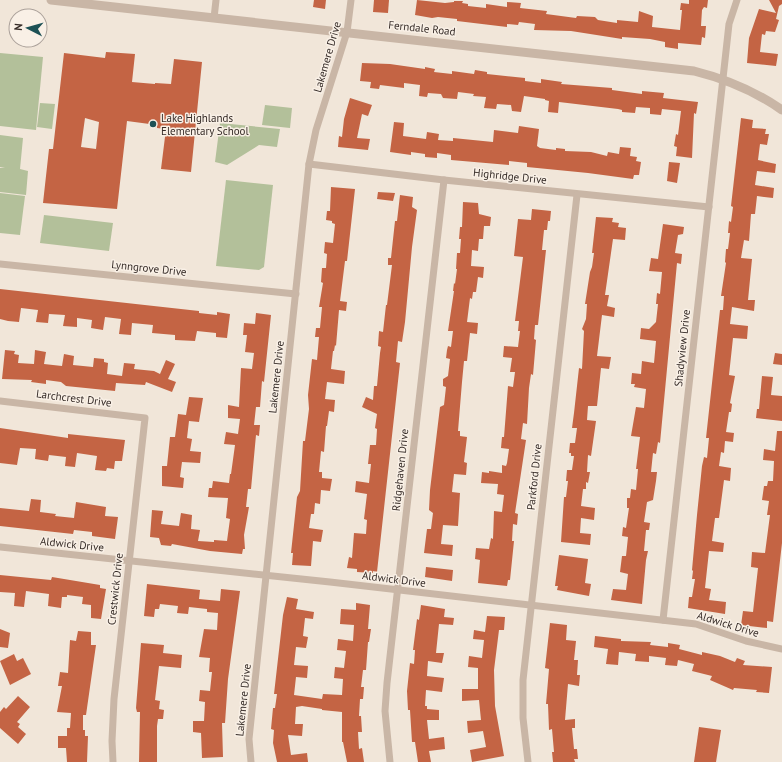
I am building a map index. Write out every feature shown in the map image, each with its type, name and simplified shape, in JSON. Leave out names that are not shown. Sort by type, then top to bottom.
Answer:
[{"type":"street","name":"Ferndale Road","points":[[51,0],[88,2],[214,18],[694,71],[723,79],[750,90],[782,110]]},
{"type":"street","points":[[214,18],[216,0]]},
{"type":"street","name":"Lakemere Drive","points":[[251,762],[249,739],[309,164],[316,130],[347,32],[351,0]]},
{"type":"street","name":"Shadyview Drive","points":[[663,620],[729,24],[737,0]]},
{"type":"street","name":"Highridge Drive","points":[[309,164],[577,195],[709,207]]},
{"type":"street","name":"Ridgehaven Drive","points":[[390,762],[385,711],[444,180]]},
{"type":"street","name":"Parkford Drive","points":[[528,762],[523,718],[523,680],[577,195]]},
{"type":"street","name":"Lynngrove Drive","points":[[0,264],[296,294]]},
{"type":"street","name":"Larchcrest Drive","points":[[0,401],[145,418]]},
{"type":"street","name":"Crestwick Drive","points":[[113,762],[112,741],[114,699],[145,418]]},
{"type":"street","name":"Aldwick Drive","points":[[0,547],[266,575],[696,624],[746,641],[782,649]]},
{"type":"green space","points":[[0,53],[43,57],[36,130],[0,126]]},
{"type":"green space","points":[[40,103],[55,104],[52,129],[37,127]]},
{"type":"green space","points":[[265,105],[292,108],[290,128],[262,125]]},
{"type":"green space","points":[[220,123],[280,129],[277,147],[259,145],[227,165],[215,162]]},
{"type":"green space","points":[[0,135],[23,138],[20,169],[28,171],[26,195],[0,192],[0,168],[5,168],[0,167]]},
{"type":"green space","points":[[226,180],[273,185],[264,267],[259,270],[216,266]]},
{"type":"green space","points":[[0,193],[25,196],[20,235],[0,233]]},
{"type":"green space","points":[[44,215],[113,223],[109,251],[40,243]]},
{"type":"building","points":[[314,0],[326,0],[325,9],[313,7]]},
{"type":"building","points":[[374,0],[389,0],[388,13],[373,12]]},
{"type":"building","points":[[417,0],[445,3],[463,1],[462,3],[468,4],[468,6],[486,8],[486,4],[507,7],[507,2],[521,3],[520,8],[547,11],[546,14],[576,18],[577,16],[595,17],[598,20],[617,23],[617,20],[638,22],[639,11],[653,16],[652,27],[680,30],[682,10],[680,10],[681,3],[689,4],[689,0],[708,0],[707,8],[704,7],[702,10],[701,26],[706,26],[705,38],[702,37],[701,45],[678,43],[678,49],[665,47],[665,42],[650,39],[622,37],[622,39],[571,31],[534,30],[535,24],[519,22],[518,25],[507,24],[507,27],[457,21],[457,19],[438,17],[432,18],[415,15]]},
{"type":"building","points":[[769,0],[782,0],[782,4],[779,6],[776,19],[779,20],[775,32],[766,31],[765,35],[762,34],[760,52],[778,54],[776,66],[747,63],[749,38],[759,9],[776,13]]},
{"type":"building","name":"Lake Highlands Elementary School","points":[[106,52],[135,54],[132,82],[155,84],[171,84],[174,59],[202,62],[191,172],[161,169],[166,129],[157,128],[157,125],[127,121],[117,209],[43,203],[49,149],[53,149],[64,53],[105,58]],"holes":[[[85,118],[99,122],[96,149],[81,147]]]},
{"type":"building","points":[[362,63],[390,64],[425,69],[425,67],[435,69],[434,72],[452,74],[452,71],[474,74],[475,70],[487,72],[487,74],[525,78],[525,81],[541,83],[541,79],[562,82],[561,84],[612,88],[612,90],[642,94],[642,91],[664,93],[663,98],[698,102],[696,114],[694,113],[692,158],[676,156],[677,147],[674,146],[676,134],[678,135],[681,111],[662,109],[661,115],[650,114],[650,108],[636,107],[635,113],[622,112],[622,110],[618,109],[559,102],[558,113],[548,112],[549,101],[545,99],[524,96],[521,112],[512,111],[511,105],[497,104],[496,109],[484,108],[486,97],[473,96],[474,94],[458,92],[457,99],[443,98],[441,94],[428,93],[427,97],[419,96],[420,85],[404,83],[404,88],[380,85],[379,89],[370,88],[371,82],[360,81]]},
{"type":"building","points":[[350,98],[372,105],[368,116],[362,114],[357,138],[370,139],[368,150],[338,147],[339,136],[342,137],[344,119]]},
{"type":"building","points":[[741,118],[753,120],[752,128],[766,129],[765,134],[769,134],[767,145],[760,144],[758,160],[776,164],[775,173],[757,171],[755,185],[774,188],[773,198],[757,196],[755,214],[751,214],[749,241],[744,240],[741,258],[752,259],[748,300],[755,300],[754,311],[732,307],[730,324],[748,326],[747,339],[733,338],[729,375],[735,376],[730,403],[732,404],[731,412],[729,412],[726,432],[734,433],[733,442],[725,441],[724,453],[721,452],[719,466],[731,468],[730,481],[724,480],[719,518],[715,518],[712,541],[724,543],[723,552],[709,551],[705,588],[711,589],[709,600],[726,602],[725,614],[688,608],[689,597],[692,597],[695,579],[692,579],[692,570],[697,515],[702,466],[704,457],[707,458],[709,438],[706,438],[720,310],[723,310],[724,296],[721,296],[726,263],[726,249],[728,249],[730,233],[728,233],[729,221],[731,222],[733,207],[731,206]]},
{"type":"building","points":[[394,122],[404,123],[403,136],[426,139],[427,132],[439,134],[438,140],[453,141],[453,138],[493,142],[494,130],[518,133],[519,126],[539,129],[537,146],[540,148],[556,150],[556,148],[565,149],[565,151],[591,152],[607,156],[608,152],[619,154],[620,147],[631,148],[630,156],[637,157],[636,161],[641,162],[639,175],[634,175],[633,179],[527,167],[527,163],[509,161],[509,165],[451,160],[451,155],[437,153],[437,158],[425,157],[425,154],[411,152],[411,155],[390,152]]},
{"type":"building","points":[[669,162],[680,163],[677,183],[667,181]]},
{"type":"building","points":[[331,187],[355,189],[347,261],[345,261],[340,301],[347,302],[346,311],[339,310],[336,346],[335,345],[333,351],[331,369],[345,371],[344,384],[327,382],[325,399],[335,400],[334,412],[329,411],[324,452],[321,451],[319,472],[322,472],[322,478],[332,479],[330,491],[321,490],[320,504],[315,503],[314,514],[311,514],[309,528],[323,530],[321,542],[313,541],[311,566],[292,565],[293,553],[291,553],[297,497],[300,491],[303,441],[305,441],[309,409],[308,395],[312,359],[317,360],[319,337],[315,337],[316,328],[320,328],[322,307],[319,307],[323,283],[321,282],[322,268],[326,268],[327,254],[324,253],[325,242],[333,243],[335,224],[332,223],[332,221],[326,220],[327,211],[330,211]]},
{"type":"building","points":[[378,192],[395,193],[393,201],[377,199]]},
{"type":"building","points":[[400,195],[413,197],[412,207],[417,210],[405,322],[402,342],[398,341],[396,362],[400,363],[377,572],[357,572],[357,569],[347,568],[349,557],[352,558],[354,533],[366,534],[367,520],[364,519],[367,494],[355,492],[356,481],[369,483],[371,464],[368,464],[370,445],[376,445],[377,429],[375,428],[377,414],[362,407],[366,397],[373,400],[374,386],[377,386],[381,347],[378,346],[379,331],[383,332],[392,265],[388,265],[388,258],[391,258],[395,221],[397,221]]},
{"type":"building","points":[[463,202],[478,203],[479,214],[491,217],[490,226],[484,226],[483,239],[479,239],[478,251],[472,250],[471,266],[484,267],[483,278],[478,277],[476,292],[473,292],[472,299],[470,298],[467,322],[478,323],[477,334],[470,333],[467,361],[464,361],[458,431],[460,431],[460,436],[467,437],[464,462],[467,463],[466,475],[454,474],[452,492],[460,493],[458,526],[443,525],[441,544],[453,545],[452,556],[424,553],[427,529],[431,529],[433,513],[429,510],[430,490],[440,407],[444,405],[446,387],[443,386],[443,379],[448,376],[450,359],[446,358],[448,346],[451,347],[453,331],[448,331],[457,269],[457,253],[460,253],[461,239],[459,239],[460,227],[462,227]]},
{"type":"building","points":[[532,209],[551,211],[547,230],[544,230],[542,250],[546,250],[538,325],[535,325],[534,339],[536,340],[533,375],[531,374],[529,388],[527,424],[523,423],[521,439],[526,440],[515,513],[518,514],[517,525],[513,524],[512,541],[514,541],[510,580],[508,580],[507,586],[478,583],[480,560],[475,559],[476,548],[489,549],[491,538],[493,539],[494,511],[502,512],[504,495],[497,494],[498,484],[481,483],[482,472],[489,473],[489,471],[502,473],[502,465],[506,466],[507,463],[509,449],[501,448],[502,437],[504,437],[508,386],[513,387],[515,372],[510,372],[512,358],[503,357],[504,346],[518,347],[520,331],[518,331],[519,321],[515,321],[523,257],[514,256],[518,219],[531,220]]},
{"type":"building","points":[[596,217],[613,218],[612,222],[619,223],[618,227],[626,228],[625,240],[613,239],[605,295],[609,295],[607,306],[615,308],[614,317],[602,315],[597,356],[611,357],[609,369],[601,368],[597,406],[588,406],[587,420],[596,421],[591,456],[588,455],[587,472],[590,472],[588,483],[586,482],[586,489],[583,489],[581,506],[595,508],[594,520],[581,518],[580,533],[591,534],[590,545],[561,542],[564,497],[566,497],[568,481],[566,481],[567,470],[572,470],[574,456],[571,456],[571,453],[569,453],[570,443],[575,443],[577,428],[572,428],[579,368],[582,369],[584,331],[582,329],[586,319],[587,304],[585,304],[594,253],[592,253]]},
{"type":"building","points":[[663,224],[684,227],[683,234],[678,235],[675,253],[682,254],[681,264],[677,263],[660,443],[658,442],[656,454],[653,453],[651,472],[657,472],[656,481],[653,500],[647,502],[644,522],[650,523],[649,530],[646,530],[644,551],[648,551],[642,604],[611,600],[613,589],[626,590],[628,574],[620,572],[622,556],[626,556],[628,537],[622,536],[623,527],[626,528],[629,508],[627,508],[627,498],[630,498],[631,489],[636,490],[638,469],[636,469],[640,437],[631,436],[636,407],[644,408],[646,389],[634,387],[635,384],[631,384],[632,373],[641,374],[642,361],[654,363],[656,341],[640,339],[641,328],[649,329],[656,322],[658,304],[656,304],[657,293],[660,294],[662,272],[649,271],[651,258],[658,259]]},
{"type":"building","points":[[0,289],[199,311],[199,313],[217,315],[217,312],[230,314],[227,338],[216,337],[216,333],[197,331],[195,341],[175,340],[175,335],[152,333],[153,325],[132,323],[131,335],[119,334],[121,319],[105,317],[103,330],[91,328],[92,320],[77,318],[77,327],[63,326],[65,315],[49,314],[48,323],[36,322],[38,310],[21,308],[19,322],[8,321],[0,319]]},
{"type":"building","points":[[256,313],[271,315],[264,382],[262,381],[260,407],[256,407],[254,425],[260,425],[259,436],[256,435],[251,489],[248,489],[246,507],[249,507],[244,535],[245,549],[243,549],[242,554],[210,551],[172,544],[171,546],[161,545],[159,538],[150,537],[152,510],[163,511],[161,524],[179,526],[181,513],[192,515],[191,529],[200,530],[198,541],[227,541],[230,519],[226,518],[228,498],[208,497],[209,488],[212,488],[213,481],[229,483],[235,445],[224,444],[226,432],[238,434],[240,419],[228,418],[228,405],[239,407],[241,368],[252,369],[254,353],[245,352],[247,335],[243,335],[244,323],[255,324]]},
{"type":"building","points":[[5,350],[15,351],[14,354],[19,355],[18,363],[34,364],[35,350],[46,352],[44,364],[62,366],[64,354],[74,356],[73,365],[93,367],[94,358],[104,359],[104,362],[108,363],[107,374],[122,376],[124,363],[135,364],[134,369],[154,371],[160,374],[166,360],[175,364],[168,379],[176,382],[172,392],[146,382],[145,385],[116,383],[115,391],[66,386],[61,382],[46,380],[46,384],[31,382],[32,380],[2,379]]},
{"type":"building","points":[[775,353],[782,354],[782,365],[773,364]]},
{"type":"building","points":[[762,376],[773,377],[771,395],[782,396],[782,421],[756,418],[757,409],[759,409]]},
{"type":"building","points":[[189,397],[203,398],[199,422],[189,421],[187,438],[192,439],[190,451],[201,452],[200,463],[182,462],[180,477],[184,478],[183,488],[162,486],[162,466],[167,466],[170,437],[175,437],[178,414],[186,415]]},
{"type":"building","points":[[0,428],[68,438],[68,434],[125,440],[122,461],[115,461],[114,469],[107,468],[106,471],[95,470],[97,456],[77,453],[75,467],[65,466],[66,457],[49,455],[48,461],[35,459],[36,449],[20,448],[17,465],[0,463]]},
{"type":"building","points":[[777,431],[782,431],[782,543],[773,622],[767,621],[767,628],[741,625],[743,611],[753,612],[758,568],[751,567],[752,552],[765,553],[770,515],[767,515],[769,501],[762,500],[764,486],[767,486],[768,481],[773,481],[774,461],[763,460],[764,449],[775,451]]},
{"type":"building","points":[[31,499],[41,500],[40,512],[56,514],[55,516],[74,518],[76,502],[106,507],[105,516],[118,517],[115,539],[92,536],[92,532],[74,530],[73,534],[0,526],[0,508],[29,511]]},
{"type":"building","points":[[559,555],[588,559],[585,583],[591,584],[589,596],[557,590],[558,586],[555,586]]},
{"type":"building","points":[[426,567],[453,570],[452,581],[425,577]]},
{"type":"building","points":[[0,575],[51,580],[52,577],[100,585],[100,588],[106,589],[101,619],[91,618],[91,605],[82,604],[83,597],[67,595],[67,597],[62,597],[61,608],[48,606],[49,594],[26,591],[24,607],[14,606],[15,593],[0,592]]},
{"type":"building","points":[[147,584],[200,590],[199,599],[220,601],[221,589],[240,591],[228,679],[225,723],[222,723],[223,757],[202,758],[201,733],[193,732],[193,721],[204,721],[205,702],[199,701],[200,690],[210,691],[212,672],[209,672],[210,658],[199,657],[204,629],[217,630],[218,613],[207,612],[207,609],[189,607],[188,614],[177,613],[178,606],[160,604],[159,609],[155,609],[154,617],[144,616]]},
{"type":"building","points":[[287,597],[298,599],[296,609],[314,612],[313,619],[305,618],[303,636],[308,637],[306,648],[296,647],[294,665],[308,666],[307,678],[296,677],[294,695],[322,699],[323,694],[342,695],[343,679],[334,678],[335,667],[344,668],[346,651],[337,650],[338,639],[353,641],[354,625],[340,624],[341,609],[356,610],[356,603],[370,605],[368,629],[371,629],[368,642],[366,670],[363,670],[361,687],[364,687],[363,699],[360,699],[359,716],[361,716],[362,732],[358,732],[359,749],[362,748],[364,762],[347,762],[342,742],[342,712],[302,706],[296,707],[295,724],[303,724],[302,736],[288,735],[291,755],[307,753],[308,762],[277,762],[273,743],[274,730],[271,729],[273,708],[275,708],[277,694],[274,694],[283,615]]},
{"type":"building","points":[[421,605],[445,609],[444,617],[454,618],[453,625],[439,624],[436,653],[444,653],[442,663],[428,661],[427,676],[444,678],[442,692],[426,690],[425,706],[427,706],[427,709],[439,710],[439,720],[427,720],[429,739],[444,737],[445,749],[429,751],[431,762],[418,762],[415,742],[412,742],[410,710],[408,710],[407,691],[410,663],[414,664],[415,650],[413,650],[417,619],[419,620]]},
{"type":"building","points":[[487,616],[505,617],[504,630],[499,630],[494,670],[495,706],[504,756],[472,762],[470,750],[486,747],[483,731],[468,733],[467,721],[481,720],[479,700],[462,701],[462,689],[478,689],[478,668],[468,667],[469,656],[482,658],[484,640],[473,639],[474,630],[485,632]]},
{"type":"building","points":[[550,623],[567,625],[566,640],[576,641],[574,660],[578,660],[577,675],[580,675],[579,686],[568,684],[565,720],[575,719],[575,728],[572,728],[574,749],[577,749],[578,759],[574,759],[575,762],[553,762],[552,752],[554,752],[552,729],[549,730],[548,704],[546,704],[549,669],[545,668]]},
{"type":"building","points":[[0,629],[10,633],[8,648],[0,647]]},
{"type":"building","points":[[78,631],[91,632],[91,645],[96,645],[86,715],[83,715],[83,730],[85,730],[85,736],[88,736],[87,762],[67,762],[66,748],[58,748],[58,736],[67,736],[67,728],[70,728],[71,713],[57,712],[62,686],[58,686],[60,672],[68,673],[70,640],[76,641]]},
{"type":"building","points":[[595,636],[621,639],[621,641],[651,642],[650,645],[668,647],[668,643],[680,645],[679,649],[702,655],[702,652],[720,656],[735,662],[737,658],[745,661],[743,665],[772,667],[769,693],[756,692],[757,690],[734,688],[733,690],[710,680],[712,676],[692,671],[694,664],[678,660],[677,666],[665,665],[666,658],[649,656],[649,662],[635,661],[636,654],[619,652],[618,665],[606,664],[608,649],[594,647]]},
{"type":"building","points":[[141,643],[164,645],[163,653],[182,655],[181,668],[159,666],[155,700],[160,701],[159,709],[164,710],[163,719],[158,719],[157,726],[157,762],[139,762],[140,712],[137,712],[136,708]]},
{"type":"building","points":[[14,654],[17,661],[23,658],[31,674],[10,685],[0,661]]},
{"type":"building","points":[[18,696],[30,707],[17,722],[20,724],[18,727],[26,734],[18,744],[0,728],[0,712],[4,707],[6,709]]},
{"type":"building","points":[[699,727],[721,730],[716,762],[694,762]]},
{"type":"place","name":"Lake Highlands Elementary School","points":[[153,124]]}]
